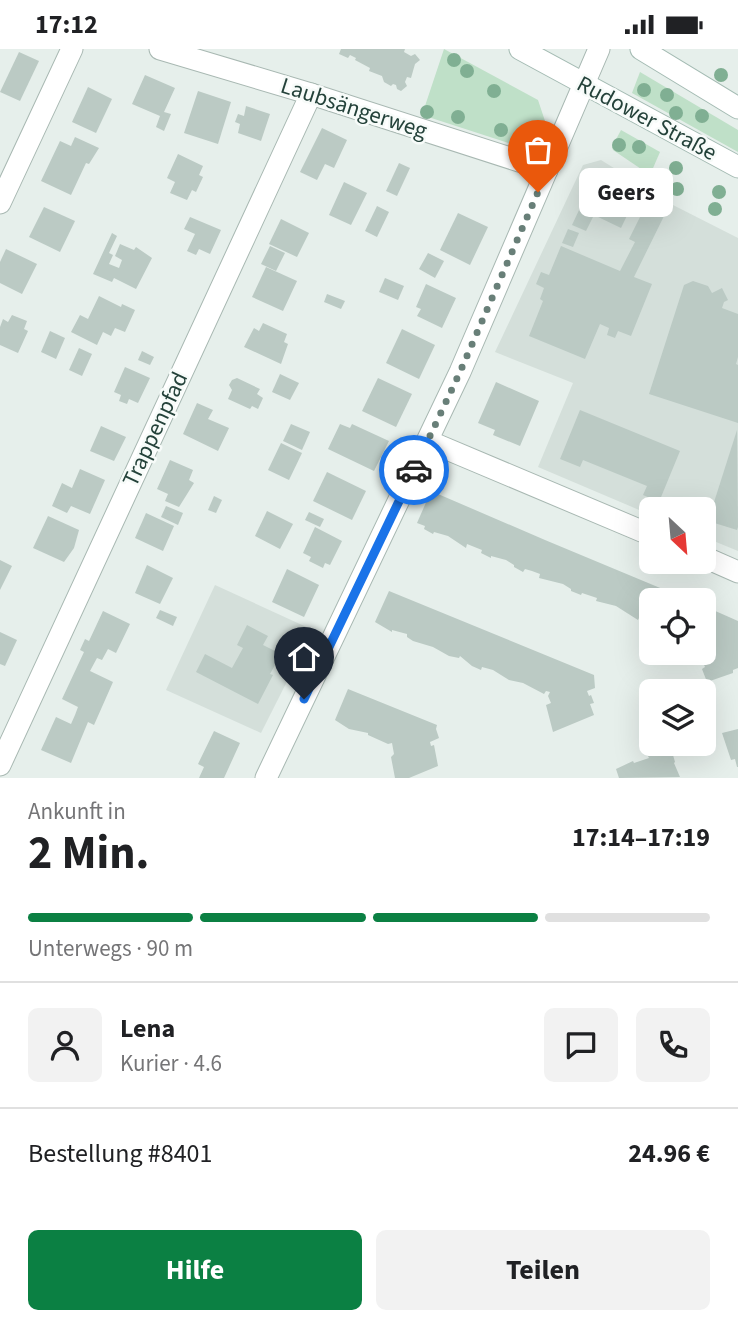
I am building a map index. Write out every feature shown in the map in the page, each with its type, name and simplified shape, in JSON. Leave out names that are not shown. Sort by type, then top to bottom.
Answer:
[{"type":"street","points":[[0,203],[72,49]]},
{"type":"street","name":"Laubsängerweg","points":[[160,49],[311,94],[547,170]]},
{"type":"street","name":"Rudower Straße","points":[[520,49],[738,167]]},
{"type":"street","points":[[266,778],[428,441],[599,49]]},
{"type":"street","points":[[641,49],[738,108]]},
{"type":"street","name":"Trappenpfad","points":[[0,765],[311,94]]},
{"type":"street","points":[[428,441],[639,530]]},
{"type":"street","points":[[716,562],[738,572]]},
{"type":"shaded area","points":[[601,160],[673,205],[738,238],[738,551],[716,542],[716,497],[639,497],[639,510],[538,467],[573,383],[495,352],[583,165]]},
{"type":"shaded area","points":[[215,585],[313,630],[261,733],[166,690]]},
{"type":"green space","points":[[444,49],[538,100],[545,121],[534,143],[521,147],[422,115]]},
{"type":"green space","points":[[640,72],[738,130],[738,152],[632,93]]},
{"type":"green space","points":[[621,130],[660,152],[650,175],[613,150]]},
{"type":"building","points":[[341,49],[405,49],[404,52],[411,56],[415,54],[420,60],[415,64],[411,78],[407,77],[407,86],[401,91],[396,85],[391,86],[384,82],[382,76],[369,71],[370,68],[355,60],[356,58],[339,54]]},
{"type":"building","points":[[19,52],[39,61],[20,101],[0,92]]},
{"type":"building","points":[[145,75],[175,88],[164,112],[171,114],[164,131],[156,127],[160,116],[132,104]]},
{"type":"building","points":[[88,87],[112,99],[96,133],[72,122]]},
{"type":"building","points":[[198,91],[231,102],[218,144],[184,133]]},
{"type":"building","points":[[246,106],[270,114],[261,141],[238,133],[240,124],[235,122],[238,114],[244,116]]},
{"type":"building","points":[[322,128],[347,140],[334,168],[325,164],[317,180],[300,172]]},
{"type":"building","points":[[75,137],[99,148],[89,164],[86,163],[71,195],[41,181],[60,141],[71,146]]},
{"type":"building","points":[[178,154],[203,166],[199,175],[203,177],[196,192],[192,190],[187,200],[170,193],[175,182],[167,178]]},
{"type":"building","points":[[399,163],[410,168],[397,196],[386,191]]},
{"type":"building","points":[[596,174],[638,193],[621,228],[594,215],[586,231],[572,225]]},
{"type":"building","points":[[344,182],[367,193],[351,225],[329,215]]},
{"type":"building","points":[[646,205],[665,214],[634,277],[652,284],[631,336],[618,331],[615,338],[607,335],[609,328],[600,324],[585,359],[529,336],[543,301],[540,299],[544,288],[536,284],[541,272],[549,275],[561,246],[620,271],[635,242],[629,239]]},
{"type":"building","points":[[377,206],[389,212],[377,237],[365,231]]},
{"type":"building","points":[[44,207],[75,221],[60,252],[29,237]]},
{"type":"building","points":[[458,213],[488,227],[470,265],[440,250]]},
{"type":"building","points":[[190,217],[221,230],[210,254],[199,249],[196,255],[187,251],[195,234],[184,229]]},
{"type":"building","points":[[281,219],[309,233],[297,257],[269,244]]},
{"type":"building","points":[[568,229],[579,233],[573,247],[562,243]]},
{"type":"building","points":[[112,233],[117,236],[109,253],[113,255],[109,264],[119,268],[122,260],[115,256],[120,244],[134,250],[136,247],[152,258],[136,289],[114,278],[112,282],[93,274]]},
{"type":"building","points":[[270,246],[285,253],[276,271],[261,264]]},
{"type":"building","points":[[6,249],[37,264],[22,294],[0,283],[0,262]]},
{"type":"building","points":[[428,253],[444,261],[435,278],[419,269]]},
{"type":"building","points":[[266,267],[297,281],[283,311],[252,297]]},
{"type":"building","points":[[385,278],[404,286],[398,300],[379,292]]},
{"type":"building","points":[[693,281],[708,286],[712,293],[722,288],[728,300],[722,308],[738,314],[738,423],[649,394],[684,285]]},
{"type":"building","points":[[426,284],[456,298],[442,328],[417,316],[421,309],[416,307]]},
{"type":"building","points":[[327,294],[345,301],[341,309],[324,302]]},
{"type":"building","points":[[99,296],[121,307],[122,304],[135,310],[125,332],[115,328],[111,336],[103,332],[97,345],[71,332],[80,315],[88,319]]},
{"type":"building","points":[[12,315],[27,321],[24,329],[28,331],[18,353],[0,345],[3,319],[8,322]]},
{"type":"building","points":[[263,323],[287,334],[284,342],[288,344],[281,364],[244,347],[254,328],[259,331]]},
{"type":"building","points":[[402,329],[435,345],[419,379],[386,363]]},
{"type":"building","points":[[50,331],[65,338],[56,359],[41,352]]},
{"type":"building","points":[[79,348],[92,354],[82,376],[69,370]]},
{"type":"building","points":[[142,351],[154,357],[150,365],[138,360]]},
{"type":"building","points":[[125,367],[150,378],[138,403],[129,399],[127,404],[119,401],[121,395],[114,392]]},
{"type":"building","points":[[280,374],[299,383],[290,400],[272,392]]},
{"type":"building","points":[[237,378],[260,389],[257,394],[263,398],[258,409],[252,406],[250,409],[228,399],[232,390],[229,385]]},
{"type":"building","points":[[378,378],[412,394],[396,427],[362,411]]},
{"type":"building","points":[[496,382],[539,401],[520,446],[493,435],[495,430],[478,423]]},
{"type":"building","points":[[197,403],[213,410],[208,419],[229,428],[218,451],[183,434]]},
{"type":"building","points":[[580,410],[680,451],[661,497],[643,495],[647,486],[583,460],[580,467],[560,459]]},
{"type":"building","points":[[291,424],[310,432],[302,450],[283,441]]},
{"type":"building","points":[[340,424],[350,428],[352,424],[389,441],[374,471],[328,449]]},
{"type":"building","points":[[101,426],[126,437],[114,461],[90,451]]},
{"type":"building","points":[[737,430],[737,530],[716,523],[716,497]]},
{"type":"building","points":[[281,443],[302,453],[289,480],[268,470]]},
{"type":"building","points":[[170,460],[193,470],[189,480],[194,483],[179,507],[165,501],[168,494],[157,489]]},
{"type":"building","points":[[80,469],[105,480],[90,514],[71,506],[67,513],[52,506],[62,483],[72,488]]},
{"type":"building","points":[[327,472],[366,491],[352,520],[313,501]]},
{"type":"building","points":[[431,491],[660,588],[639,588],[638,620],[616,606],[571,591],[563,584],[539,578],[540,574],[525,569],[523,572],[506,560],[491,558],[481,553],[482,550],[467,544],[466,548],[448,536],[434,532],[433,534],[417,523]]},
{"type":"building","points":[[214,496],[222,500],[216,513],[208,510]]},
{"type":"building","points":[[166,506],[183,513],[178,525],[161,517]]},
{"type":"building","points":[[267,511],[293,524],[280,549],[255,536]]},
{"type":"building","points":[[309,512],[324,519],[320,527],[305,520]]},
{"type":"building","points":[[146,513],[174,526],[163,551],[135,538]]},
{"type":"building","points":[[48,516],[79,530],[74,548],[64,562],[33,548]]},
{"type":"building","points":[[315,527],[342,541],[330,565],[325,563],[323,568],[309,561],[311,557],[303,553]]},
{"type":"building","points":[[0,560],[12,566],[0,590]]},
{"type":"building","points":[[147,565],[173,578],[160,604],[135,593]]},
{"type":"building","points":[[287,569],[319,585],[304,617],[272,602]]},
{"type":"building","points":[[389,591],[594,675],[595,688],[587,691],[594,703],[590,704],[594,715],[553,732],[546,705],[551,703],[548,696],[550,692],[546,691],[544,694],[523,683],[509,680],[493,670],[482,667],[481,670],[460,656],[449,656],[433,647],[413,641],[407,634],[392,632],[375,622]]},
{"type":"building","points":[[160,610],[177,617],[173,626],[156,618]]},
{"type":"building","points":[[103,611],[130,624],[116,653],[108,649],[102,660],[97,658],[90,671],[113,682],[94,725],[88,722],[71,763],[41,750],[56,717],[71,724],[78,707],[62,699],[84,652],[80,650],[85,639],[89,641]]},
{"type":"building","points":[[716,611],[738,621],[738,668],[733,670],[733,673],[716,679],[706,679],[702,669],[704,665],[716,665]]},
{"type":"building","points":[[247,625],[268,636],[263,645],[283,655],[270,674],[273,675],[258,704],[196,672],[205,654],[232,668],[243,648],[237,645]]},
{"type":"building","points":[[0,632],[17,640],[5,666],[0,664]]},
{"type":"building","points":[[348,689],[437,725],[439,738],[430,742],[431,746],[434,745],[438,766],[409,778],[395,778],[391,757],[394,754],[392,743],[388,744],[368,733],[349,729],[335,720]]},
{"type":"building","points":[[738,729],[737,767],[735,759],[731,760],[722,733]]},
{"type":"building","points":[[214,731],[240,743],[224,778],[199,778],[204,767],[198,764]]},
{"type":"building","points":[[648,756],[673,756],[680,777],[619,778],[616,769],[633,761],[634,763],[649,758]]},
{"type":"way so far","points":[[414,470],[538,192]]},
{"type":"place","name":"Geers","points":[[538,192]]},
{"type":"route","points":[[304,699],[414,470]]}]
